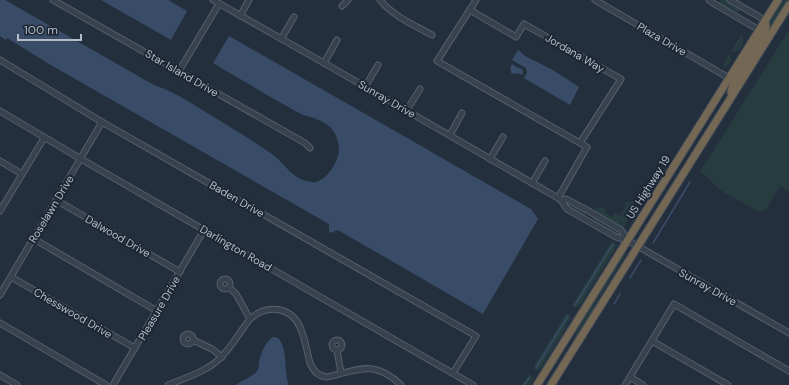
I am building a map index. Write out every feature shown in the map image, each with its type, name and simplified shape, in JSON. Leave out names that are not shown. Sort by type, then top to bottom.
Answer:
[{"type":"highway","name":"US Highway 19","points":[[537,385],[778,0]]},
{"type":"highway","name":"US Highway 19","points":[[551,385],[789,5]]},
{"type":"highway","points":[[728,102],[734,82],[765,33],[765,20]]},
{"type":"street","name":"Star Island Drive","points":[[53,0],[305,143],[310,148]]},
{"type":"street","name":"Sunray Drive","points":[[213,0],[532,183],[559,199],[566,209],[616,237],[627,240],[789,333]]},
{"type":"street","points":[[240,16],[249,0]]},
{"type":"street","points":[[342,6],[348,0]]},
{"type":"street","points":[[380,0],[393,13],[432,36]]},
{"type":"street","points":[[476,0],[437,61],[587,147],[559,199]]},
{"type":"street","name":"Plaza Drive","points":[[595,0],[729,78]]},
{"type":"street","points":[[710,0],[759,30]]},
{"type":"street","points":[[730,0],[765,20]]},
{"type":"street","points":[[179,71],[219,4]]},
{"type":"street","name":"Jordana Way","points":[[470,10],[516,37],[524,24],[621,79],[580,143]]},
{"type":"street","points":[[281,39],[294,17]]},
{"type":"street","points":[[324,63],[337,40]]},
{"type":"street","name":"Baden Drive","points":[[0,60],[102,122],[476,336],[453,373]]},
{"type":"street","points":[[365,87],[378,65]]},
{"type":"street","points":[[407,110],[420,89]]},
{"type":"street","name":"Darlington Road","points":[[0,111],[44,138],[473,385]]},
{"type":"street","points":[[450,135],[462,113]]},
{"type":"street","name":"Roselawn Drive","points":[[0,295],[102,122]]},
{"type":"street","points":[[490,159],[503,137]]},
{"type":"street","points":[[0,211],[44,138]]},
{"type":"street","points":[[532,183],[545,160]]},
{"type":"street","points":[[0,161],[22,174]]},
{"type":"street","name":"Sunray Drive","points":[[559,199],[566,199],[604,220],[620,230],[627,240]]},
{"type":"street","name":"Dalwood Drive","points":[[56,200],[180,272]]},
{"type":"street","name":"Pleasure Drive","points":[[113,385],[204,230]]},
{"type":"street","points":[[34,239],[157,311]]},
{"type":"street","name":"Chesswood Drive","points":[[11,277],[135,348]]},
{"type":"street","points":[[229,287],[236,294],[250,319]]},
{"type":"street","points":[[625,385],[674,304],[789,371]]},
{"type":"street","points":[[168,385],[212,366],[222,357],[250,319],[258,313],[270,309],[276,309],[287,313],[296,322],[301,329],[310,364],[315,372],[320,376],[327,377],[359,368],[374,369],[386,374],[401,385]]},
{"type":"street","points":[[0,323],[106,385]]},
{"type":"street","points":[[193,340],[212,348],[222,357]]},
{"type":"street","points":[[652,341],[728,385]]},
{"type":"street","points":[[337,350],[341,373]]},
{"type":"street","points":[[0,375],[17,385]]},
{"type":"street","points":[[630,377],[643,385]]},
{"type":"green space","points":[[721,0],[725,0],[740,9],[738,13],[719,2]]},
{"type":"green space","points":[[783,0],[788,0],[768,31],[768,23]]},
{"type":"green space","points":[[789,30],[789,191],[780,186],[766,210],[757,211],[720,190],[700,172]]},
{"type":"green space","points":[[741,35],[743,40],[742,46],[736,52],[731,51]]},
{"type":"green space","points":[[729,54],[731,61],[728,66],[723,68],[723,64]]},
{"type":"green space","points":[[566,201],[585,212],[585,214],[582,215],[566,206],[564,202]]},
{"type":"green space","points":[[633,202],[637,204],[632,206],[626,216],[627,221],[624,227],[620,227],[595,210],[602,207],[606,210],[605,213],[612,217],[615,213],[620,216],[626,205],[623,203]]},
{"type":"green space","points":[[595,217],[618,232],[618,234],[617,235],[593,221]]},
{"type":"green space","points":[[613,241],[617,244],[616,247],[580,305],[573,307],[572,305]]},
{"type":"green space","points":[[625,253],[626,254],[595,305],[591,316],[572,345],[578,327]]},
{"type":"green space","points":[[566,314],[570,315],[570,319],[557,343],[540,369],[534,370],[534,365]]},
{"type":"green space","points":[[530,373],[533,379],[530,385],[522,385]]},
{"type":"water","points":[[0,0],[5,0],[154,85],[174,93],[272,154],[298,178],[311,182],[321,180],[330,172],[338,155],[338,144],[333,130],[328,125],[317,119],[301,114],[213,63],[229,36],[531,209],[538,219],[483,314],[338,230],[330,233],[329,224],[49,64],[7,38],[6,40],[0,36]]},
{"type":"water","points":[[101,0],[168,0],[187,11],[171,40]]},
{"type":"water","points":[[518,50],[525,56],[551,69],[579,87],[570,105],[524,78],[527,73],[526,68],[512,60]]},
{"type":"water","points":[[512,64],[522,69],[522,75],[518,73],[511,73],[510,68]]},
{"type":"water","points":[[273,337],[278,338],[284,348],[286,373],[289,385],[236,385],[257,371],[264,348]]},
{"type":"waterway","points":[[653,243],[690,182]]},
{"type":"waterway","points":[[575,305],[613,244]]},
{"type":"waterway","points":[[630,278],[641,260]]},
{"type":"waterway","points":[[614,304],[620,294]]},
{"type":"waterway","points":[[536,368],[568,316]]},
{"type":"waterway","points":[[524,385],[529,378]]}]
